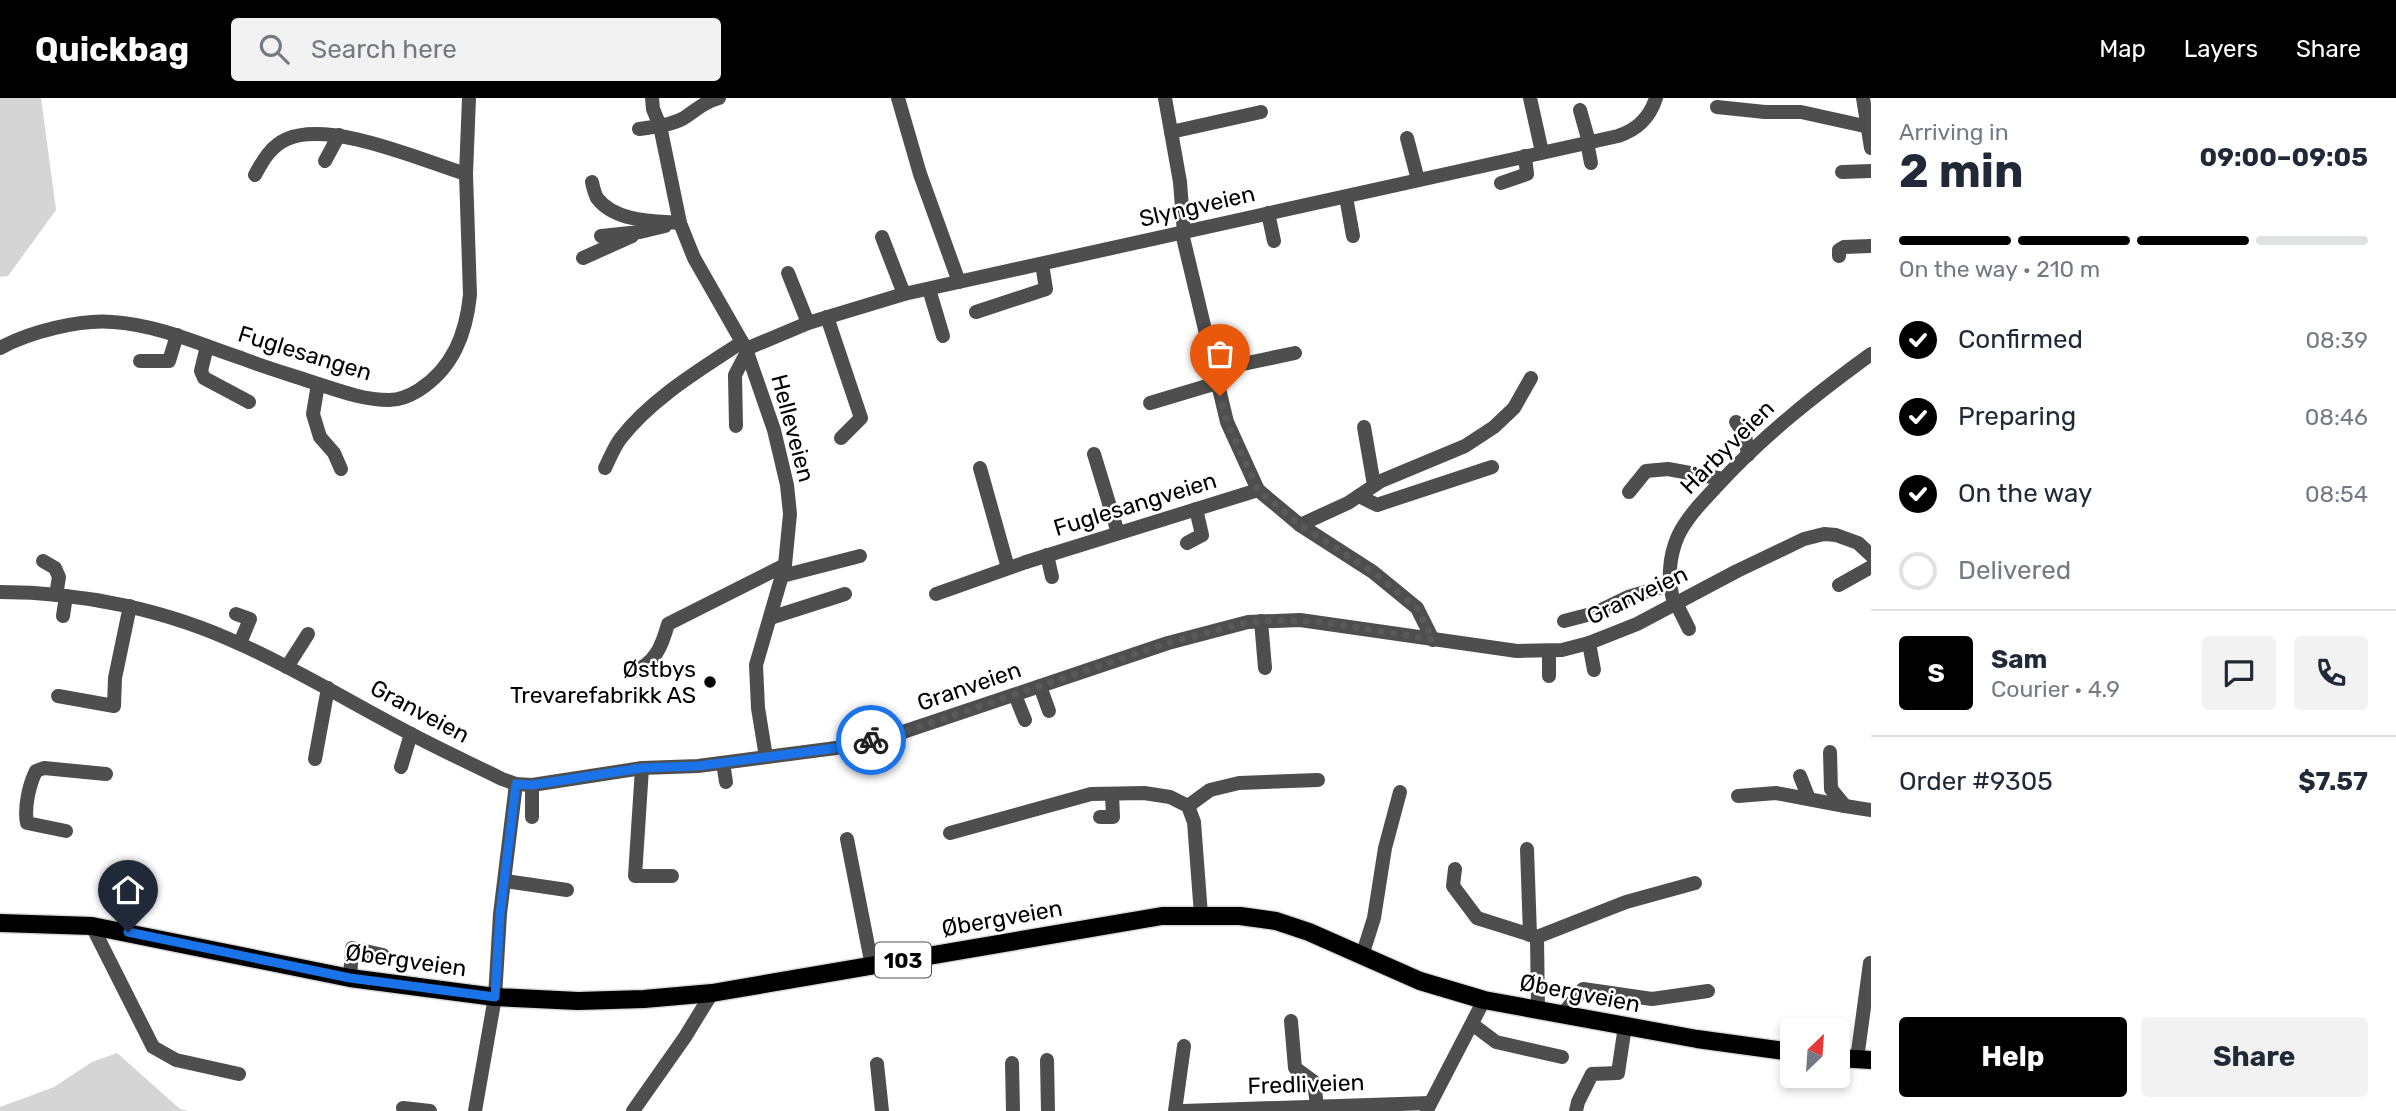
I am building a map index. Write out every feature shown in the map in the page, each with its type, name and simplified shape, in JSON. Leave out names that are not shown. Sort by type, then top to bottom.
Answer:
[{"type":"main road","name":"Øbergveien","points":[[0,923],[92,926],[350,978],[495,997],[578,1001],[712,993],[1162,916],[1240,916],[1276,921],[1309,932],[1420,981],[1484,1000],[1780,1050]]},
{"type":"street","name":"Fuglesangen","points":[[0,348],[13,341],[83,323],[112,321],[177,335],[318,384],[365,397],[391,400],[411,395],[427,385],[451,360],[459,346],[468,311],[470,295],[466,174],[469,98]]},
{"type":"street","name":"Helleveien","points":[[652,98],[680,223],[694,258],[745,347],[774,430],[787,485],[790,514],[783,571],[756,665],[758,708],[766,757]]},
{"type":"street","points":[[639,130],[682,119],[707,101],[719,98]]},
{"type":"street","points":[[898,98],[920,174],[959,282]]},
{"type":"street","name":"Fuglesangveien","points":[[1165,98],[1180,182],[1183,233],[1216,376],[1227,422],[1258,490],[1300,525],[1373,572],[1417,608],[1433,640]]},
{"type":"street","points":[[1530,98],[1542,152]]},
{"type":"street","points":[[1863,98],[1871,148]]},
{"type":"street","name":"Slyngveien","points":[[605,468],[619,440],[638,419],[684,381],[745,347],[808,323],[904,294],[1632,132],[1655,103]]},
{"type":"street","points":[[1717,107],[1765,112],[1801,112],[1869,127]]},
{"type":"street","points":[[1580,110],[1591,163]]},
{"type":"street","points":[[1171,132],[1261,112]]},
{"type":"street","points":[[255,175],[265,156],[287,139],[314,133],[339,135],[466,174]]},
{"type":"street","points":[[325,160],[339,135]]},
{"type":"street","points":[[1408,138],[1418,180]]},
{"type":"street","points":[[1500,183],[1527,174],[1525,156]]},
{"type":"street","points":[[1842,172],[1871,171]]},
{"type":"street","points":[[592,182],[597,198],[624,215],[680,223]]},
{"type":"street","points":[[1346,197],[1353,236]]},
{"type":"street","points":[[1268,213],[1274,241]]},
{"type":"street","points":[[601,236],[640,232],[680,223]]},
{"type":"street","points":[[583,258],[640,232]]},
{"type":"street","points":[[883,237],[904,294]]},
{"type":"street","points":[[1839,256],[1839,250],[1844,247],[1871,246]]},
{"type":"street","points":[[976,312],[1046,289],[1042,264]]},
{"type":"street","points":[[788,273],[808,323]]},
{"type":"street","points":[[929,289],[943,336]]},
{"type":"street","points":[[827,317],[861,418],[841,438]]},
{"type":"street","points":[[140,361],[169,361],[177,335]]},
{"type":"street","points":[[207,346],[201,371],[204,379],[249,402]]},
{"type":"street","points":[[737,426],[735,375],[745,347]]},
{"type":"street","points":[[1150,403],[1216,376],[1295,353]]},
{"type":"street","name":"Hårbyveien","points":[[1689,629],[1675,604],[1669,585],[1669,564],[1678,536],[1700,504],[1748,455],[1830,383],[1871,354]]},
{"type":"street","points":[[1300,525],[1348,503],[1374,485],[1465,446],[1494,427],[1514,408],[1531,379]]},
{"type":"street","points":[[318,384],[313,414],[320,437],[334,453],[341,470]]},
{"type":"street","points":[[1736,422],[1745,435],[1748,455]]},
{"type":"street","points":[[1364,427],[1374,485]]},
{"type":"street","points":[[1094,454],[1118,533]]},
{"type":"street","points":[[1359,496],[1377,505],[1492,467]]},
{"type":"street","points":[[980,468],[1008,568]]},
{"type":"street","points":[[1629,492],[1646,471],[1668,469],[1723,479]]},
{"type":"street","name":"Fuglesangveien","points":[[936,594],[1047,555],[1258,490]]},
{"type":"street","points":[[1187,543],[1202,535],[1196,509]]},
{"type":"street","name":"Granveien","points":[[0,592],[61,596],[130,607],[188,623],[240,643],[411,734],[516,784],[532,785],[642,768],[723,763],[836,748],[897,734],[1168,643],[1261,621],[1322,622],[1517,651],[1549,651],[1589,643],[1637,624],[1804,539],[1824,534],[1836,535],[1869,550]]},
{"type":"street","points":[[1047,555],[1052,578]]},
{"type":"street","points":[[632,672],[644,667],[657,654],[668,624],[783,571],[860,556]]},
{"type":"street","points":[[43,561],[55,568],[59,578],[63,617]]},
{"type":"street","points":[[1839,585],[1871,568]]},
{"type":"street","points":[[1564,621],[1595,613],[1628,597],[1669,585]]},
{"type":"street","points":[[769,618],[845,594]]},
{"type":"street","points":[[58,696],[114,706],[115,678],[130,607]]},
{"type":"street","points":[[236,614],[250,619],[240,643]]},
{"type":"street","points":[[1261,621],[1265,668]]},
{"type":"street","points":[[288,667],[307,634]]},
{"type":"street","points":[[1589,643],[1594,670]]},
{"type":"street","points":[[1549,651],[1549,676]]},
{"type":"street","points":[[1040,686],[1049,712]]},
{"type":"street","points":[[315,759],[328,688]]},
{"type":"street","points":[[1015,695],[1025,720]]},
{"type":"street","points":[[401,767],[411,734]]},
{"type":"street","points":[[1830,752],[1831,789],[1844,806]]},
{"type":"street","points":[[723,763],[726,782]]},
{"type":"street","points":[[66,831],[27,823],[32,780],[36,771],[44,768],[106,774]]},
{"type":"street","points":[[642,768],[635,876],[671,876]]},
{"type":"street","points":[[1800,776],[1809,799]]},
{"type":"street","points":[[1188,806],[1210,790],[1239,783],[1318,780]]},
{"type":"street","points":[[475,1111],[495,997],[500,914],[516,784]]},
{"type":"street","points":[[532,785],[532,817]]},
{"type":"street","points":[[1362,956],[1374,918],[1385,848],[1400,792]]},
{"type":"street","points":[[950,833],[1091,794],[1144,793],[1170,797],[1188,806],[1194,822],[1201,915]]},
{"type":"street","points":[[1738,796],[1776,793],[1871,810]]},
{"type":"street","points":[[1100,817],[1113,817],[1112,794]]},
{"type":"street","points":[[847,839],[872,965]]},
{"type":"street","points":[[1527,849],[1538,1010]]},
{"type":"street","points":[[1455,870],[1453,886],[1476,918],[1534,936],[1626,902],[1695,883]]},
{"type":"street","points":[[505,881],[567,890]]},
{"type":"street","points":[[92,926],[153,1047],[176,1060],[239,1074]]},
{"type":"street","points":[[350,978],[352,948],[383,955]]},
{"type":"street","points":[[1864,1060],[1870,963]]},
{"type":"street","points":[[1562,1015],[1583,989],[1652,999],[1708,991]]},
{"type":"street","points":[[633,1111],[712,993]]},
{"type":"street","points":[[1428,1107],[1484,1000]]},
{"type":"street","points":[[1291,1021],[1296,1068],[1314,1082],[1317,1106]]},
{"type":"street","points":[[1472,1024],[1496,1042],[1562,1056]]},
{"type":"street","points":[[1576,1111],[1592,1074],[1618,1073],[1625,1026]]},
{"type":"street","points":[[1175,1111],[1184,1046]]},
{"type":"street","points":[[1047,1060],[1048,1111]]},
{"type":"street","points":[[1012,1063],[1013,1111]]},
{"type":"street","points":[[877,1065],[882,1111]]},
{"type":"street","name":"Fredliveien","points":[[1183,1111],[1317,1106],[1428,1107]]},
{"type":"street","points":[[403,1108],[430,1111]]},
{"type":"shaded area","points":[[0,98],[41,98],[56,210],[8,276],[0,277]]},
{"type":"shaded area","points":[[117,1053],[180,1109],[189,1111],[0,1111],[0,1107],[54,1087],[92,1062]]},
{"type":"way so far","points":[[871,740],[897,734],[1168,643],[1248,622],[1322,622],[1433,640],[1417,608],[1373,572],[1300,525],[1258,490],[1227,422],[1220,396]]},
{"type":"place","name":"Østbys Trevarefabrikk AS","points":[[710,682]]},
{"type":"route","points":[[128,932],[350,978],[495,997],[500,914],[516,784],[532,785],[642,768],[698,766],[836,748],[871,740]]}]
